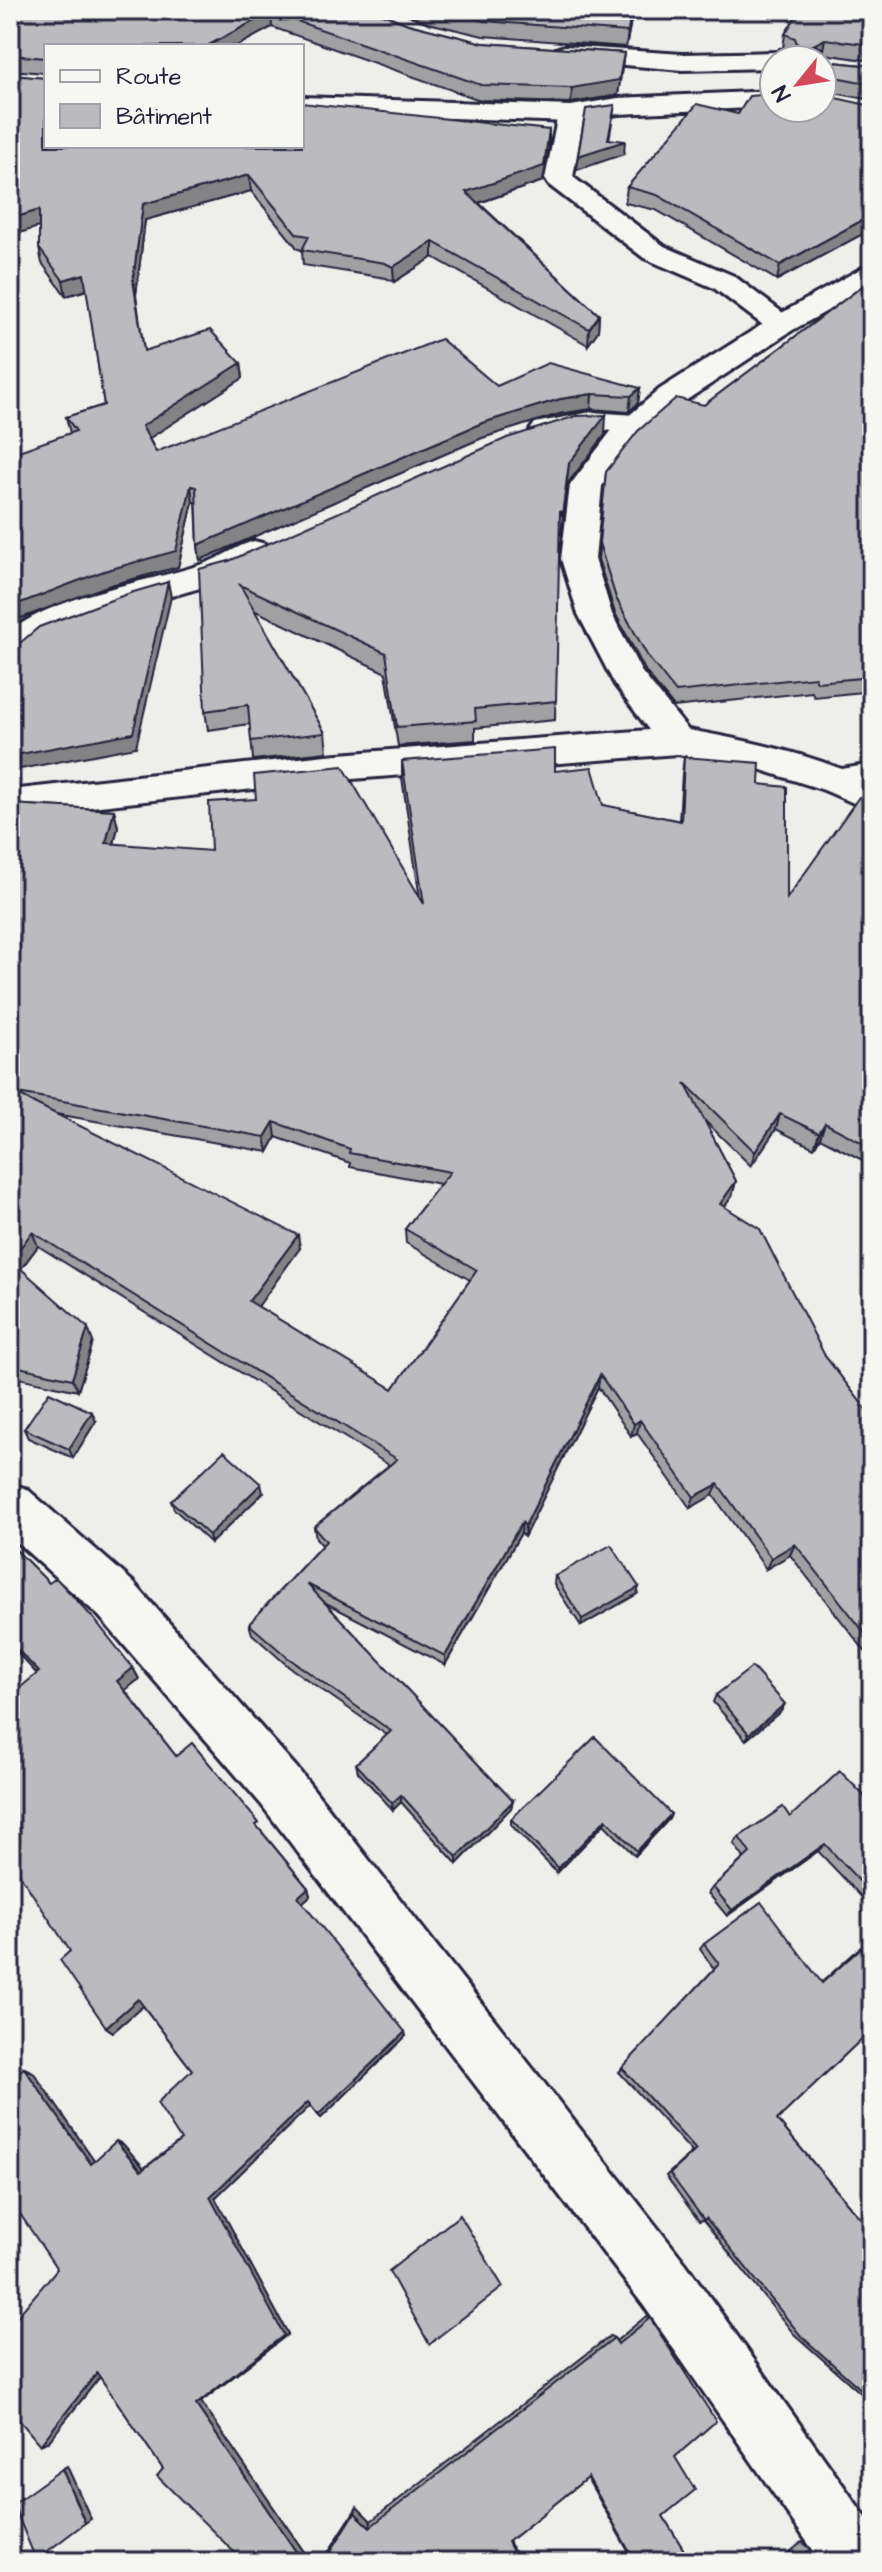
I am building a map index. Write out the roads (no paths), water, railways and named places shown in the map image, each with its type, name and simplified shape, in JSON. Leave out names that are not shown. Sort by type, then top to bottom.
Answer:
[{"type":"street","points":[[542,52],[682,62],[758,60]]},
{"type":"street","points":[[304,105],[571,114],[618,106],[758,100]]},
{"type":"street","points":[[571,114],[559,179],[654,252],[724,282],[781,325]]},
{"type":"street","points":[[677,741],[627,677],[595,614],[578,559],[586,485],[623,437],[671,396],[781,325],[872,274]]},
{"type":"street","points":[[522,438],[591,421],[639,423]]},
{"type":"street","points":[[10,648],[29,631],[120,597],[218,570],[284,539]]},
{"type":"street","points":[[10,803],[326,768],[677,741],[751,754],[854,779],[872,798]]},
{"type":"street","points":[[10,1505],[116,1599],[279,1786],[665,2285],[859,2562]]}]
